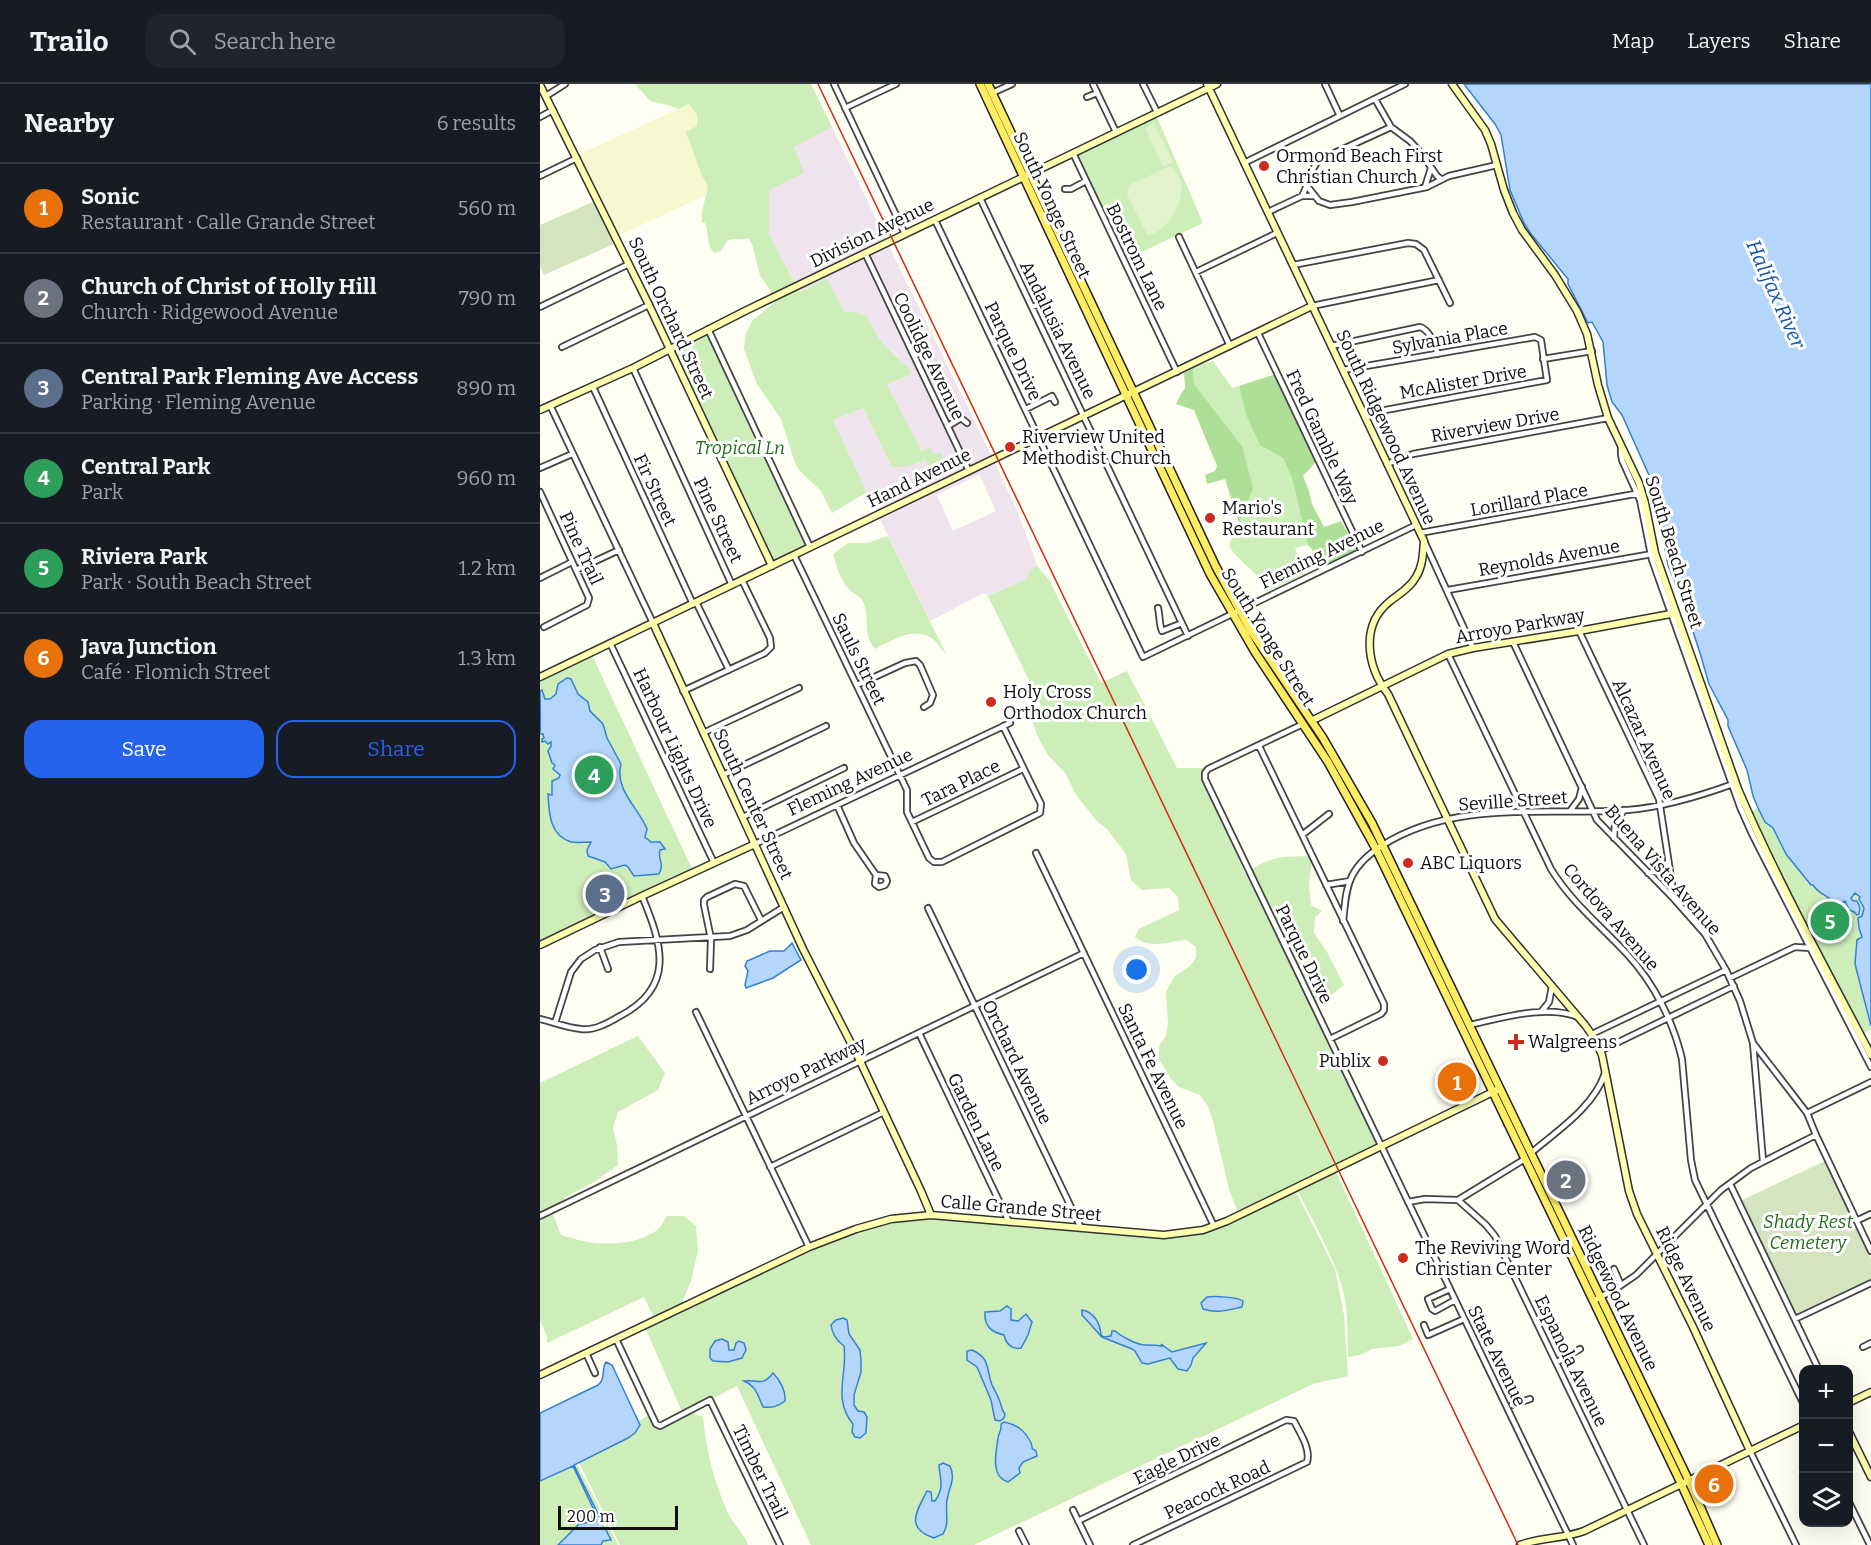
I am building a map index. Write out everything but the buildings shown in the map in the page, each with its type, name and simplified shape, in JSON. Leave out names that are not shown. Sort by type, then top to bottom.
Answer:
[{"type":"main road","name":"South Yonge Street","points":[[980,84],[1085,291],[1165,480],[1200,553],[1266,669],[1298,715],[1317,730],[1349,782],[1423,938]]},
{"type":"main road","name":"South Yonge Street","points":[[988,84],[1073,285],[1185,504],[1235,612],[1308,722],[1379,847]]},
{"type":"main road","points":[[1073,285],[1085,291]]},
{"type":"main road","points":[[1165,480],[1179,502],[1185,504]]},
{"type":"main road","name":"Ridgewood Avenue","points":[[1423,938],[1430,960],[1531,1153],[1597,1299],[1717,1545]]},
{"type":"main road","name":"Ridgewood Avenue","points":[[1423,938],[1441,966],[1469,1025],[1525,1159],[1597,1299]]},
{"type":"main road","points":[[1430,960],[1441,966]]},
{"type":"main road","name":"Ridgewood Avenue","points":[[1685,1483],[1709,1545]]},
{"type":"street","points":[[546,96],[565,84]]},
{"type":"street","points":[[834,84],[905,234]]},
{"type":"street","points":[[844,108],[896,84]]},
{"type":"street","points":[[992,93],[1011,84]]},
{"type":"street","points":[[1093,84],[1116,132]]},
{"type":"street","points":[[1143,84],[1157,112]]},
{"type":"street","name":"Division Avenue","points":[[540,410],[633,368],[708,329],[1208,86],[1217,84]]},
{"type":"street","points":[[1325,84],[1340,116]]},
{"type":"street","points":[[1244,163],[1405,84]]},
{"type":"street","name":"South Beach Street","points":[[1452,84],[1485,130],[1504,190],[1522,230],[1577,310],[1592,351],[1594,368],[1608,418],[1640,493],[1652,554],[1734,784],[1805,933],[1812,939],[1813,948],[1871,1055]]},
{"type":"street","name":"South Orchard Street","points":[[540,85],[649,305],[772,566]]},
{"type":"street","name":"South Ridgewood Avenue","points":[[1208,86],[1424,541],[1423,557],[1413,583],[1380,611],[1374,621],[1369,646],[1371,661],[1495,919],[1578,1017]]},
{"type":"street","points":[[1087,97],[1097,93]]},
{"type":"street","points":[[1375,99],[1391,127],[1416,148],[1441,179]]},
{"type":"street","points":[[540,117],[552,110]]},
{"type":"street","points":[[1302,196],[1312,167],[1319,160],[1391,127]]},
{"type":"street","name":"Bostrom Lane","points":[[1072,153],[1177,372]]},
{"type":"street","points":[[540,176],[577,158]]},
{"type":"street","points":[[1307,186],[1319,201],[1330,205],[1425,187],[1449,176],[1497,165]]},
{"type":"street","points":[[1425,187],[1431,168]]},
{"type":"street","points":[[1065,189],[1071,189],[1086,181]]},
{"type":"street","points":[[1268,212],[1302,196],[1316,196]]},
{"type":"street","name":"Andalusia Avenue","points":[[980,198],[1188,636]]},
{"type":"street","name":"Parque Drive","points":[[935,220],[1143,657]]},
{"type":"street","points":[[1196,272],[1278,233]]},
{"type":"street","points":[[1179,237],[1230,346]]},
{"type":"street","points":[[1293,265],[1408,243],[1416,244],[1424,250],[1450,303]]},
{"type":"street","name":"Coolidge Avenue","points":[[865,253],[969,471]]},
{"type":"street","points":[[540,307],[629,264]]},
{"type":"street","points":[[1312,306],[1438,280]]},
{"type":"street","points":[[1032,307],[1048,302]]},
{"type":"street","points":[[562,347],[649,305]]},
{"type":"street","name":"Hand Avenue","points":[[540,677],[1312,306]]},
{"type":"street","points":[[1331,345],[1420,327],[1428,333],[1438,354]]},
{"type":"street","points":[[708,329],[810,547]]},
{"type":"street","points":[[914,356],[926,351],[916,329]]},
{"type":"street","name":"Fred Gamble Way","points":[[1258,333],[1362,552]]},
{"type":"street","name":"Sylvania Place","points":[[1343,370],[1534,337],[1541,340],[1543,359]]},
{"type":"street","points":[[1543,359],[1592,351]]},
{"type":"street","name":"McAlister Drive","points":[[1364,414],[1547,380],[1543,359]]},
{"type":"street","name":"Pine Street","points":[[633,368],[732,585]]},
{"type":"street","name":"Fir Street","points":[[593,387],[729,670]]},
{"type":"street","points":[[1026,409],[1052,396],[1055,402]]},
{"type":"street","name":"South Center Street","points":[[550,405],[785,906],[803,949],[860,1061],[931,1215]]},
{"type":"street","points":[[948,426],[961,418],[967,423]]},
{"type":"street","name":"Riverview Drive","points":[[1388,464],[1413,454],[1608,418]]},
{"type":"street","points":[[540,468],[572,453]]},
{"type":"street","name":"Pine Trail","points":[[540,492],[589,598],[587,605],[544,627]]},
{"type":"street","name":"Lorillard Place","points":[[1420,533],[1640,493]]},
{"type":"street","name":"Fleming Avenue","points":[[1143,657],[1416,525]]},
{"type":"street","points":[[1424,541],[1473,648]]},
{"type":"street","points":[[576,570],[619,550]]},
{"type":"street","name":"Reynolds Avenue","points":[[1448,590],[1652,554]]},
{"type":"street","name":"Sauls Street","points":[[794,555],[900,776],[906,790],[906,808],[929,858],[934,862],[942,862],[1040,813],[1041,804],[1023,768]]},
{"type":"street","points":[[540,578],[572,562]]},
{"type":"street","points":[[683,691],[765,653],[771,647],[770,638],[742,580]]},
{"type":"street","points":[[1158,608],[1162,632],[1182,623]]},
{"type":"street","name":"Arroyo Parkway","points":[[1205,773],[1208,769],[1448,654],[1673,614]]},
{"type":"street","name":"Alcazar Avenue","points":[[1579,631],[1660,805],[1674,899]]},
{"type":"street","name":"Buena Vista Avenue","points":[[1513,642],[1597,820],[1705,934],[1734,986],[1753,1043],[1763,1161]]},
{"type":"street","name":"Harbour Lights Drive","points":[[610,644],[715,864]]},
{"type":"street","name":"Cordova Avenue","points":[[1448,654],[1551,869],[1562,887],[1628,955],[1652,986],[1668,1018],[1682,1059],[1691,1160],[1695,1180],[1799,1398]]},
{"type":"street","points":[[857,686],[904,663],[916,661],[928,681],[933,696],[930,704],[924,707]]},
{"type":"street","points":[[703,733],[799,688]]},
{"type":"street","name":"Fleming Avenue","points":[[540,945],[1010,723]]},
{"type":"street","points":[[723,775],[826,726]]},
{"type":"street","points":[[1003,726],[1023,768]]},
{"type":"street","points":[[1259,746],[1384,1004],[1381,1014],[1330,1039]]},
{"type":"street","points":[[743,817],[844,768]]},
{"type":"street","name":"Tara Place","points":[[912,822],[1023,768]]},
{"type":"street","name":"Parque Drive","points":[[1205,773],[1205,779],[1382,1146]]},
{"type":"street","name":"Seville Street","points":[[1343,921],[1346,890],[1365,858],[1395,837],[1420,826],[1447,819],[1523,811],[1624,810],[1660,805],[1734,784]]},
{"type":"street","points":[[1570,811],[1579,799],[1582,787]]},
{"type":"street","points":[[837,805],[854,843],[876,875]]},
{"type":"street","points":[[1614,838],[1617,819],[1624,810]]},
{"type":"street","points":[[1302,835],[1329,814]]},
{"type":"street","name":"Santa Fe Avenue","points":[[1036,853],[1215,1226]]},
{"type":"street","points":[[1648,873],[1659,872],[1668,862]]},
{"type":"street","points":[[1326,885],[1350,881]]},
{"type":"street","points":[[710,969],[711,939],[704,900],[707,897],[735,884],[744,886],[761,920]]},
{"type":"street","points":[[540,1019],[582,1030],[595,1028],[642,1003],[656,981],[659,941],[642,896]]},
{"type":"street","points":[[555,1023],[572,972],[581,959],[600,947],[619,942],[711,939],[737,934],[785,906]]},
{"type":"street","name":"Orchard Avenue","points":[[928,908],[1081,1228]]},
{"type":"street","points":[[1795,947],[1805,933],[1871,1067]]},
{"type":"street","points":[[600,947],[608,969]]},
{"type":"street","points":[[1730,978],[1795,947],[1813,948]]},
{"type":"street","name":"Arroyo Parkway","points":[[540,1216],[1084,953]]},
{"type":"street","points":[[1592,1034],[1726,970]]},
{"type":"street","points":[[1541,1012],[1550,1002],[1552,986]]},
{"type":"street","points":[[1600,1051],[1734,986]]},
{"type":"street","points":[[696,1012],[809,1247]]},
{"type":"street","points":[[1469,1025],[1541,1012],[1562,1012],[1578,1017]]},
{"type":"street","name":"Ridge Avenue","points":[[1578,1017],[1592,1034],[1600,1051],[1629,1191],[1637,1214],[1796,1545]]},
{"type":"street","name":"Garden Lane","points":[[919,1034],[1009,1222]]},
{"type":"street","points":[[1753,1043],[1807,1113],[1871,1251]]},
{"type":"street","points":[[1531,1153],[1592,1099],[1605,1073]]},
{"type":"street","points":[[1807,1113],[1871,1082]]},
{"type":"street","name":"Calle Grande Street","points":[[540,1375],[809,1247],[856,1229],[891,1219],[931,1215],[1164,1235],[1203,1230],[1496,1090]]},
{"type":"street","points":[[770,1167],[884,1112]]},
{"type":"street","points":[[1597,1299],[1636,1275],[1706,1204],[1751,1167],[1816,1135]]},
{"type":"street","name":"State Avenue","points":[[1382,1146],[1573,1545]]},
{"type":"street","points":[[1408,1202],[1425,1199],[1458,1200],[1525,1159]]},
{"type":"street","points":[[1730,1184],[1817,1365]]},
{"type":"street","name":"Espanola Avenue","points":[[1458,1200],[1496,1237],[1644,1545]]},
{"type":"street","points":[[1858,1220],[1871,1214]]},
{"type":"street","points":[[1614,1269],[1621,1285]]},
{"type":"street","points":[[1795,1319],[1871,1283]]},
{"type":"street","points":[[1450,1289],[1428,1299],[1432,1309],[1435,1311],[1455,1300]]},
{"type":"street","points":[[1424,1326],[1428,1335],[1464,1318]]},
{"type":"street","name":"Timber Trail","points":[[616,1339],[654,1420],[660,1426],[710,1400],[780,1545]]},
{"type":"street","points":[[1863,1347],[1871,1343]]},
{"type":"street","points":[[1557,1362],[1580,1349]]},
{"type":"street","points":[[586,1353],[595,1373]]},
{"type":"street","points":[[1853,1401],[1871,1392]]},
{"type":"street","points":[[1512,1405],[1530,1399]]},
{"type":"street","name":"Peacock Road","points":[[1133,1545],[1307,1462],[1309,1456],[1294,1421],[1286,1420]]},
{"type":"street","name":"Eagle Drive","points":[[1078,1521],[1286,1420]]},
{"type":"street","points":[[1520,1545],[1536,1539],[1584,1531],[1799,1427]]},
{"type":"street","points":[[1853,1440],[1871,1477]]},
{"type":"street","points":[[1073,1510],[1090,1545]]},
{"type":"street","points":[[1853,1510],[1870,1545]]},
{"type":"street","points":[[1019,1531],[1026,1545]]},
{"type":"shaded area","points":[[832,127],[886,240],[795,284],[769,233],[769,190],[793,147]]},
{"type":"shaded area","points":[[888,244],[992,457],[970,468],[951,427],[961,421],[967,426],[970,423],[962,416],[949,423],[917,357],[927,349],[916,327],[913,329],[923,349],[915,353],[868,254]]},
{"type":"shaded area","points":[[864,256],[966,469],[877,513],[833,420],[863,408],[892,467],[923,460],[916,440],[887,385],[911,374],[897,356],[879,339],[867,316],[856,312],[844,313],[827,278],[799,292],[797,288]]},
{"type":"shaded area","points":[[994,461],[1016,508],[1038,567],[1026,579],[988,596],[984,593],[930,621],[879,517]],"holes":[[[980,476],[996,511],[953,531],[937,495]]]},
{"type":"green space","points":[[635,84],[811,84],[832,127],[794,147],[804,173],[769,190],[769,233],[795,284],[773,295],[760,275],[752,244],[748,238],[728,240],[721,251],[714,253],[705,223],[702,222],[708,186],[686,132],[697,126],[697,115],[689,104],[678,109],[650,101]]},
{"type":"green space","points":[[689,104],[697,115],[702,176],[708,186],[706,195],[618,236],[578,155]]},
{"type":"green space","points":[[1156,115],[1203,223],[1125,260],[1075,155]]},
{"type":"green space","points":[[1154,123],[1173,162],[1163,167],[1145,128]]},
{"type":"green space","points":[[1170,166],[1178,174],[1181,184],[1178,206],[1166,225],[1148,236],[1127,195],[1129,185]]},
{"type":"green space","points":[[595,201],[616,243],[544,275],[540,266],[540,225]]},
{"type":"green space","points":[[827,278],[844,312],[856,312],[867,316],[879,339],[910,370],[911,374],[887,385],[921,451],[930,447],[933,455],[940,452],[945,462],[930,469],[923,455],[924,460],[907,467],[892,467],[863,408],[833,420],[867,492],[832,513],[821,491],[799,470],[781,419],[757,384],[744,349],[745,335],[752,321],[776,301],[775,299],[797,288],[800,292]]},
{"type":"green space","name":"Tropical Ln","points":[[707,332],[807,546],[772,563],[672,350]]},
{"type":"green space","points":[[1213,361],[1232,388],[1239,386],[1246,415],[1260,444],[1283,458],[1292,478],[1308,545],[1295,548],[1305,574],[1266,592],[1259,578],[1229,546],[1231,539],[1243,528],[1239,523],[1245,509],[1242,446],[1194,384],[1193,368]]},
{"type":"green space","points":[[1193,368],[1194,384],[1242,446],[1253,488],[1239,523],[1225,479],[1207,484],[1205,475],[1215,471],[1217,466],[1194,410],[1176,404],[1185,388],[1184,373]]},
{"type":"green space","points":[[1276,376],[1317,461],[1303,476],[1312,504],[1324,527],[1341,521],[1357,550],[1322,568],[1316,565],[1312,549],[1308,545],[1292,478],[1283,458],[1260,445],[1246,415],[1239,386]]},
{"type":"green space","points":[[888,536],[946,654],[932,638],[923,634],[902,636],[875,649],[871,643],[867,632],[864,604],[845,585],[833,554],[848,543],[867,543]]},
{"type":"green space","points":[[1037,566],[1049,580],[1101,683],[1127,671],[1177,768],[1204,768],[1202,773],[1245,874],[1248,873],[1378,1144],[1238,1213],[1229,1189],[1208,1106],[1200,1095],[1179,1087],[1171,1079],[1159,1059],[1159,1046],[1166,1036],[1168,1023],[1166,992],[1174,977],[1190,966],[1196,958],[1196,947],[1186,940],[1153,944],[1135,937],[1139,929],[1179,910],[1178,897],[1169,888],[1142,890],[1131,880],[1126,854],[1076,795],[1066,774],[1048,755],[1029,713],[1040,708],[1041,705],[988,596],[1026,579],[1030,570]]},
{"type":"green space","points":[[591,653],[694,873],[540,945],[540,677]]},
{"type":"green space","points":[[1758,808],[1765,822],[1773,828],[1786,854],[1822,895],[1845,901],[1857,915],[1852,895],[1855,893],[1862,900],[1863,913],[1858,918],[1862,937],[1855,964],[1871,1030],[1860,1035],[1748,813]]},
{"type":"green space","points":[[1310,856],[1312,860],[1309,885],[1311,905],[1322,911],[1315,917],[1314,933],[1344,985],[1317,1006],[1251,870],[1273,859]]},
{"type":"green space","points":[[638,1036],[665,1073],[658,1090],[618,1112],[613,1128],[617,1144],[618,1165],[594,1182],[566,1197],[561,1203],[540,1213],[540,1083]]},
{"type":"green space","name":"Shady Rest Cemetery","points":[[1825,1161],[1871,1259],[1871,1280],[1796,1316],[1742,1200]]},
{"type":"green space","points":[[1335,1170],[1413,1339],[1399,1346],[1372,1349],[1360,1355],[1348,1357],[1347,1313],[1342,1287],[1328,1249],[1297,1189]]},
{"type":"green space","points":[[1294,1188],[1335,1269],[1344,1315],[1348,1376],[1313,1384],[974,1545],[811,1545],[737,1386],[683,1414],[644,1325],[809,1247],[891,1219],[931,1215],[1165,1235],[1203,1230]]},
{"type":"green space","points":[[554,1212],[561,1235],[609,1244],[645,1237],[656,1231],[667,1216],[684,1216],[696,1226],[698,1251],[691,1281],[681,1305],[654,1318],[644,1297],[547,1343],[547,1336],[540,1321],[540,1218]]},
{"type":"green space","points":[[691,1412],[703,1417],[709,1454],[723,1502],[748,1545],[620,1545],[579,1463],[628,1438],[640,1425],[639,1421],[649,1415],[655,1426],[661,1429]]},
{"type":"green space","points":[[577,1464],[618,1545],[540,1545],[540,1481]]},
{"type":"water","name":"Halifax River","points":[[1464,84],[1871,84],[1871,1026],[1855,964],[1857,940],[1862,937],[1858,918],[1862,916],[1864,908],[1860,897],[1855,893],[1851,898],[1857,901],[1860,908],[1857,915],[1849,910],[1845,901],[1837,905],[1811,885],[1786,854],[1773,828],[1765,822],[1758,808],[1747,770],[1728,726],[1728,720],[1709,684],[1685,607],[1668,565],[1652,482],[1622,415],[1612,402],[1607,385],[1603,342],[1592,322],[1588,323],[1568,284],[1568,279],[1524,223],[1510,190],[1501,135]]},
{"type":"water","points":[[567,678],[571,679],[578,694],[588,702],[590,711],[603,724],[607,738],[621,764],[621,782],[624,790],[647,829],[645,837],[651,842],[660,842],[665,849],[660,850],[659,874],[634,876],[625,865],[611,869],[605,862],[588,856],[587,850],[591,842],[571,842],[564,839],[554,828],[548,794],[552,795],[552,781],[560,775],[553,769],[555,765],[548,751],[551,742],[548,744],[545,741],[542,742],[543,734],[540,734],[540,691],[542,690],[545,699],[550,699],[556,694],[558,684]]},
{"type":"water","points":[[792,943],[801,960],[773,978],[746,988],[748,971],[745,966],[747,961],[770,951],[784,951]]},
{"type":"water","points":[[1207,1297],[1240,1300],[1243,1301],[1242,1307],[1218,1311],[1203,1309],[1201,1303]]},
{"type":"water","points":[[1007,1306],[1011,1309],[1011,1320],[1018,1321],[1026,1314],[1032,1322],[1021,1348],[1010,1346],[1004,1335],[995,1332],[987,1325],[985,1312],[1000,1311]]},
{"type":"water","points":[[1082,1310],[1090,1313],[1096,1319],[1101,1335],[1104,1337],[1111,1336],[1112,1331],[1115,1331],[1143,1345],[1162,1346],[1161,1344],[1172,1352],[1206,1343],[1193,1358],[1187,1371],[1178,1369],[1170,1358],[1148,1364],[1142,1363],[1132,1349],[1102,1337],[1082,1315]]},
{"type":"water","points":[[843,1318],[847,1320],[849,1334],[860,1350],[861,1372],[854,1395],[854,1405],[867,1417],[866,1433],[860,1438],[855,1437],[852,1432],[853,1424],[843,1405],[844,1346],[835,1337],[831,1325]]},
{"type":"water","points":[[722,1339],[728,1342],[729,1350],[734,1350],[739,1341],[744,1343],[746,1350],[742,1358],[728,1362],[713,1361],[710,1358],[710,1349],[715,1341]]},
{"type":"water","points":[[972,1350],[982,1357],[987,1365],[992,1385],[1005,1414],[1000,1421],[995,1420],[991,1400],[977,1367],[967,1360],[967,1351]]},
{"type":"water","points":[[606,1362],[612,1365],[640,1425],[628,1438],[574,1465],[611,1540],[603,1541],[601,1545],[558,1545],[579,1524],[592,1519],[594,1510],[573,1466],[540,1481],[540,1413],[598,1385],[602,1380]]},
{"type":"water","points":[[773,1373],[785,1393],[785,1401],[774,1407],[763,1407],[754,1389],[744,1381],[763,1381]]},
{"type":"water","points":[[1004,1422],[1023,1431],[1029,1438],[1037,1456],[1023,1462],[1019,1468],[1020,1473],[1008,1482],[1002,1479],[996,1470],[998,1438],[1001,1424]]},
{"type":"water","points":[[943,1463],[950,1466],[952,1471],[947,1500],[947,1522],[943,1534],[934,1538],[919,1529],[916,1518],[927,1491],[931,1492],[932,1501],[935,1501],[938,1496],[941,1483],[939,1465]]},
{"type":"railway","points":[[818,84],[1518,1545]]},
{"type":"place","name":"Ormond Beach First Christian Church","points":[[1264,166]]},
{"type":"place","name":"Riverview United Methodist Church","points":[[1010,447]]},
{"type":"place","name":"Mario's Restaurant","points":[[1210,518]]},
{"type":"place","name":"Holy Cross Orthodox Church","points":[[991,702]]},
{"type":"place","name":"Central Park","points":[[594,775]]},
{"type":"place","name":"ABC Liquors","points":[[1408,863]]},
{"type":"place","name":"Central Park Fleming Ave Access","points":[[605,894]]},
{"type":"place","name":"Riviera Park","points":[[1830,921]]},
{"type":"place","name":"Walgreens","points":[[1516,1042]]},
{"type":"place","name":"Publix","points":[[1383,1061]]},
{"type":"place","name":"Sonic","points":[[1457,1082]]},
{"type":"place","name":"Church of Christ of Holly Hill","points":[[1566,1180]]},
{"type":"place","name":"The Reviving Word Christian Center","points":[[1403,1258]]},
{"type":"place","name":"Java Junction","points":[[1714,1484]]}]
